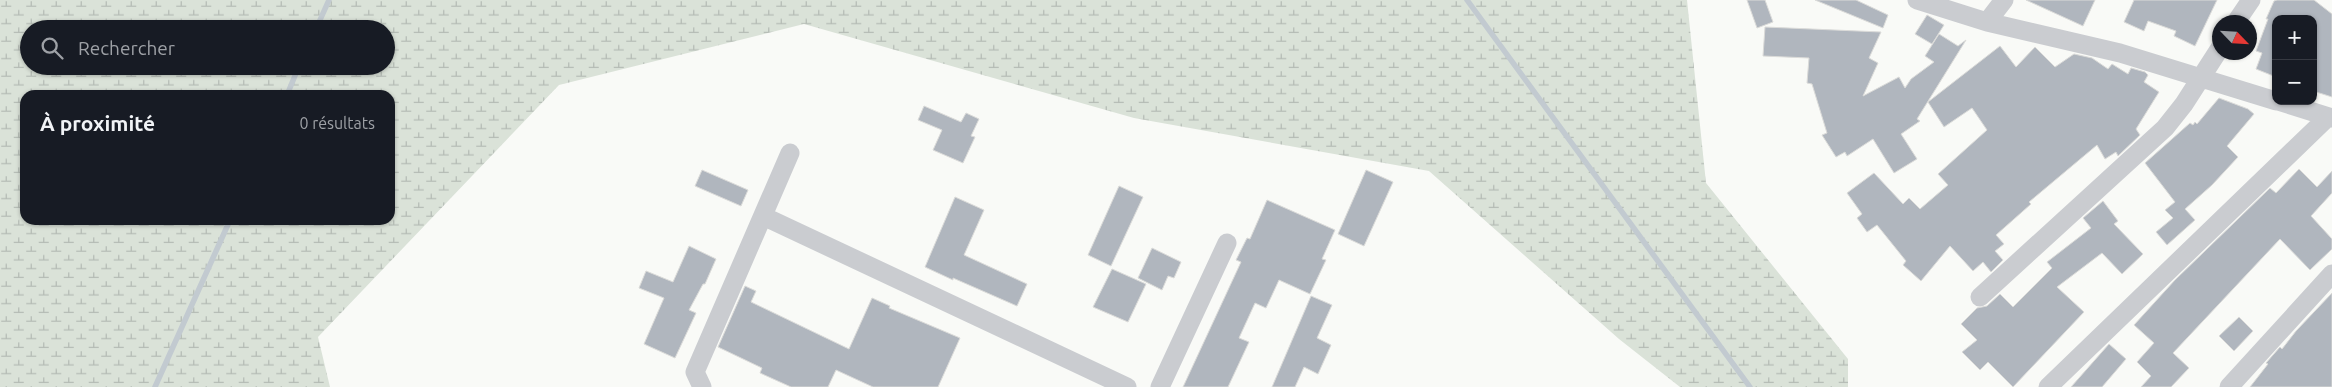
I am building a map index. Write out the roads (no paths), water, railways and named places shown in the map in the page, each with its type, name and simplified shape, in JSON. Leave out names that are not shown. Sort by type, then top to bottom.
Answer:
[{"type":"street","points":[[1917,0],[1987,22],[2097,47],[2272,99]]},
{"type":"street","points":[[1987,22],[2004,0]]},
{"type":"street","points":[[2241,15],[2251,0]]},
{"type":"street","points":[[1980,297],[2165,128],[2212,60]]},
{"type":"street","points":[[2048,387],[2330,118],[2289,105]]},
{"type":"street","points":[[702,387],[694,372],[790,153]]},
{"type":"street","points":[[763,216],[1127,387]]},
{"type":"street","points":[[1160,387],[1227,243]]},
{"type":"street","points":[[2229,387],[2332,274]]},
{"type":"waterway","points":[[320,20],[329,0]]},
{"type":"waterway","points":[[1467,0],[1750,387]]},
{"type":"waterway","points":[[289,90],[295,75]]},
{"type":"waterway","points":[[155,387],[228,225]]}]
